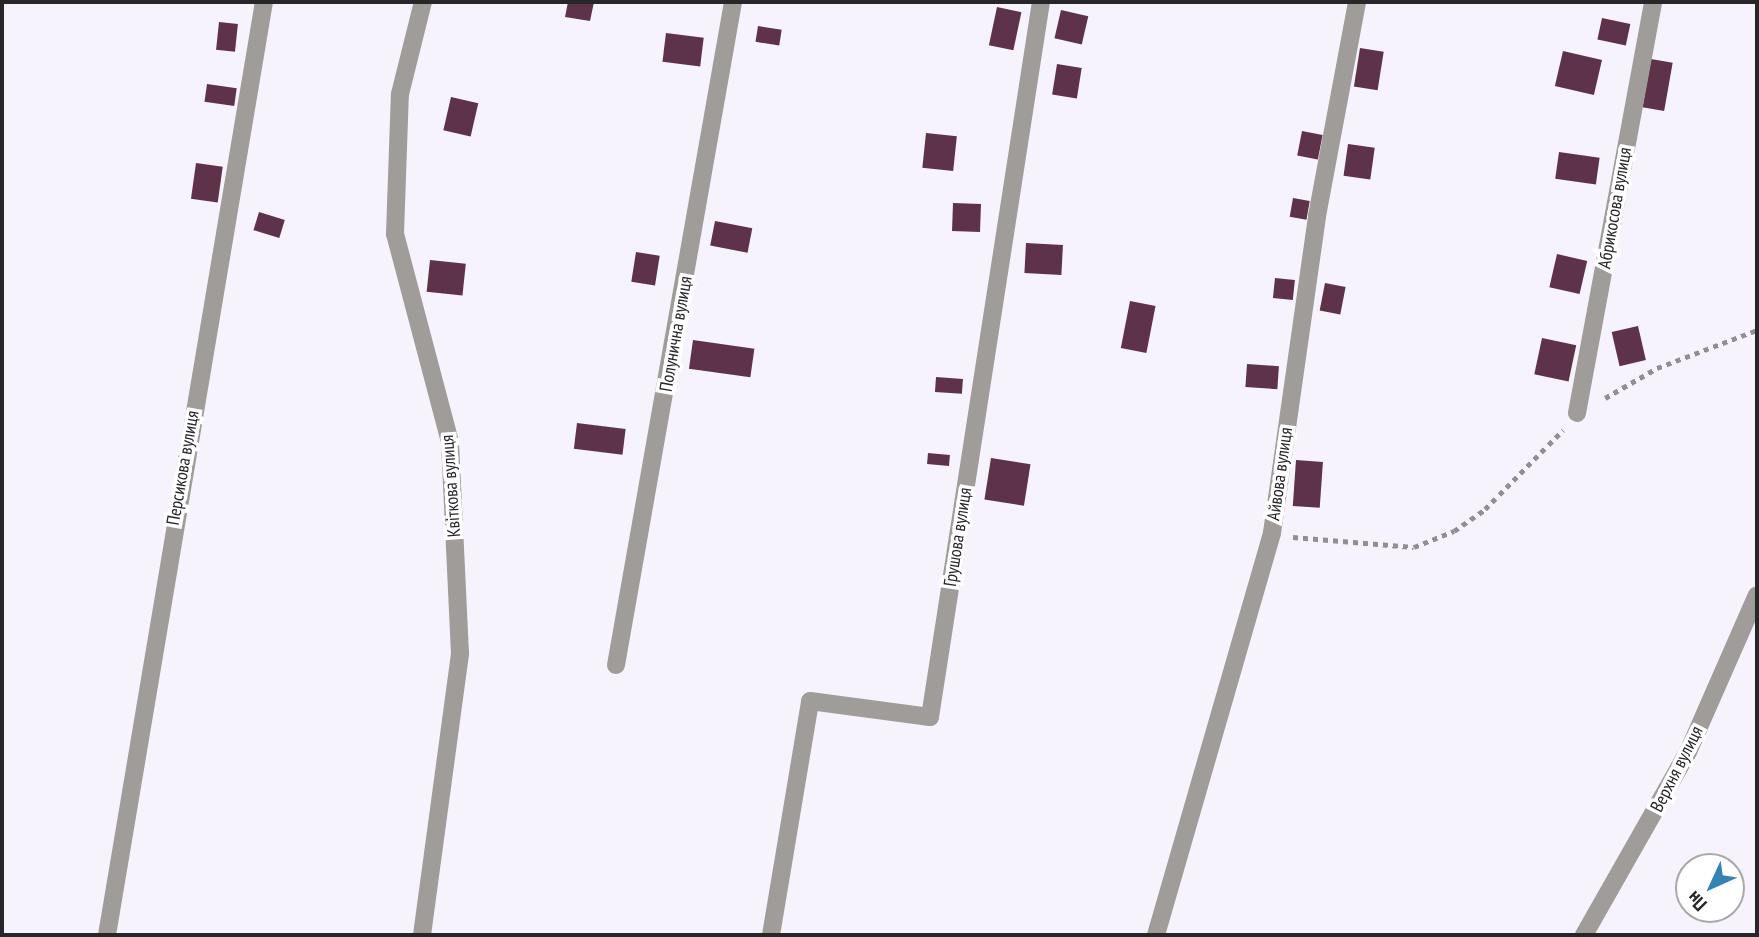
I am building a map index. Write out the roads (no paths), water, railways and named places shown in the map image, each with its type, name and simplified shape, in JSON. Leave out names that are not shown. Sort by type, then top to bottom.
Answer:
[{"type":"street","name":"Персикова вулиця","points":[[107,935],[264,2]]},
{"type":"street","name":"Квіткова вулиця","points":[[422,935],[460,654],[450,442],[395,234],[400,94],[423,2]]},
{"type":"street","name":"Полунична вулиця","points":[[615,665],[733,2]]},
{"type":"street","name":"Грушова вулиця","points":[[771,935],[810,701],[930,717],[1041,2]]},
{"type":"street","name":"Айвова вулиця","points":[[1156,935],[1272,533],[1317,216],[1357,2]]},
{"type":"street","name":"Абрикосова вулиця","points":[[1577,413],[1653,2]]},
{"type":"street","name":"Верхня вулиця","points":[[1584,935],[1688,752],[1757,595]]}]
